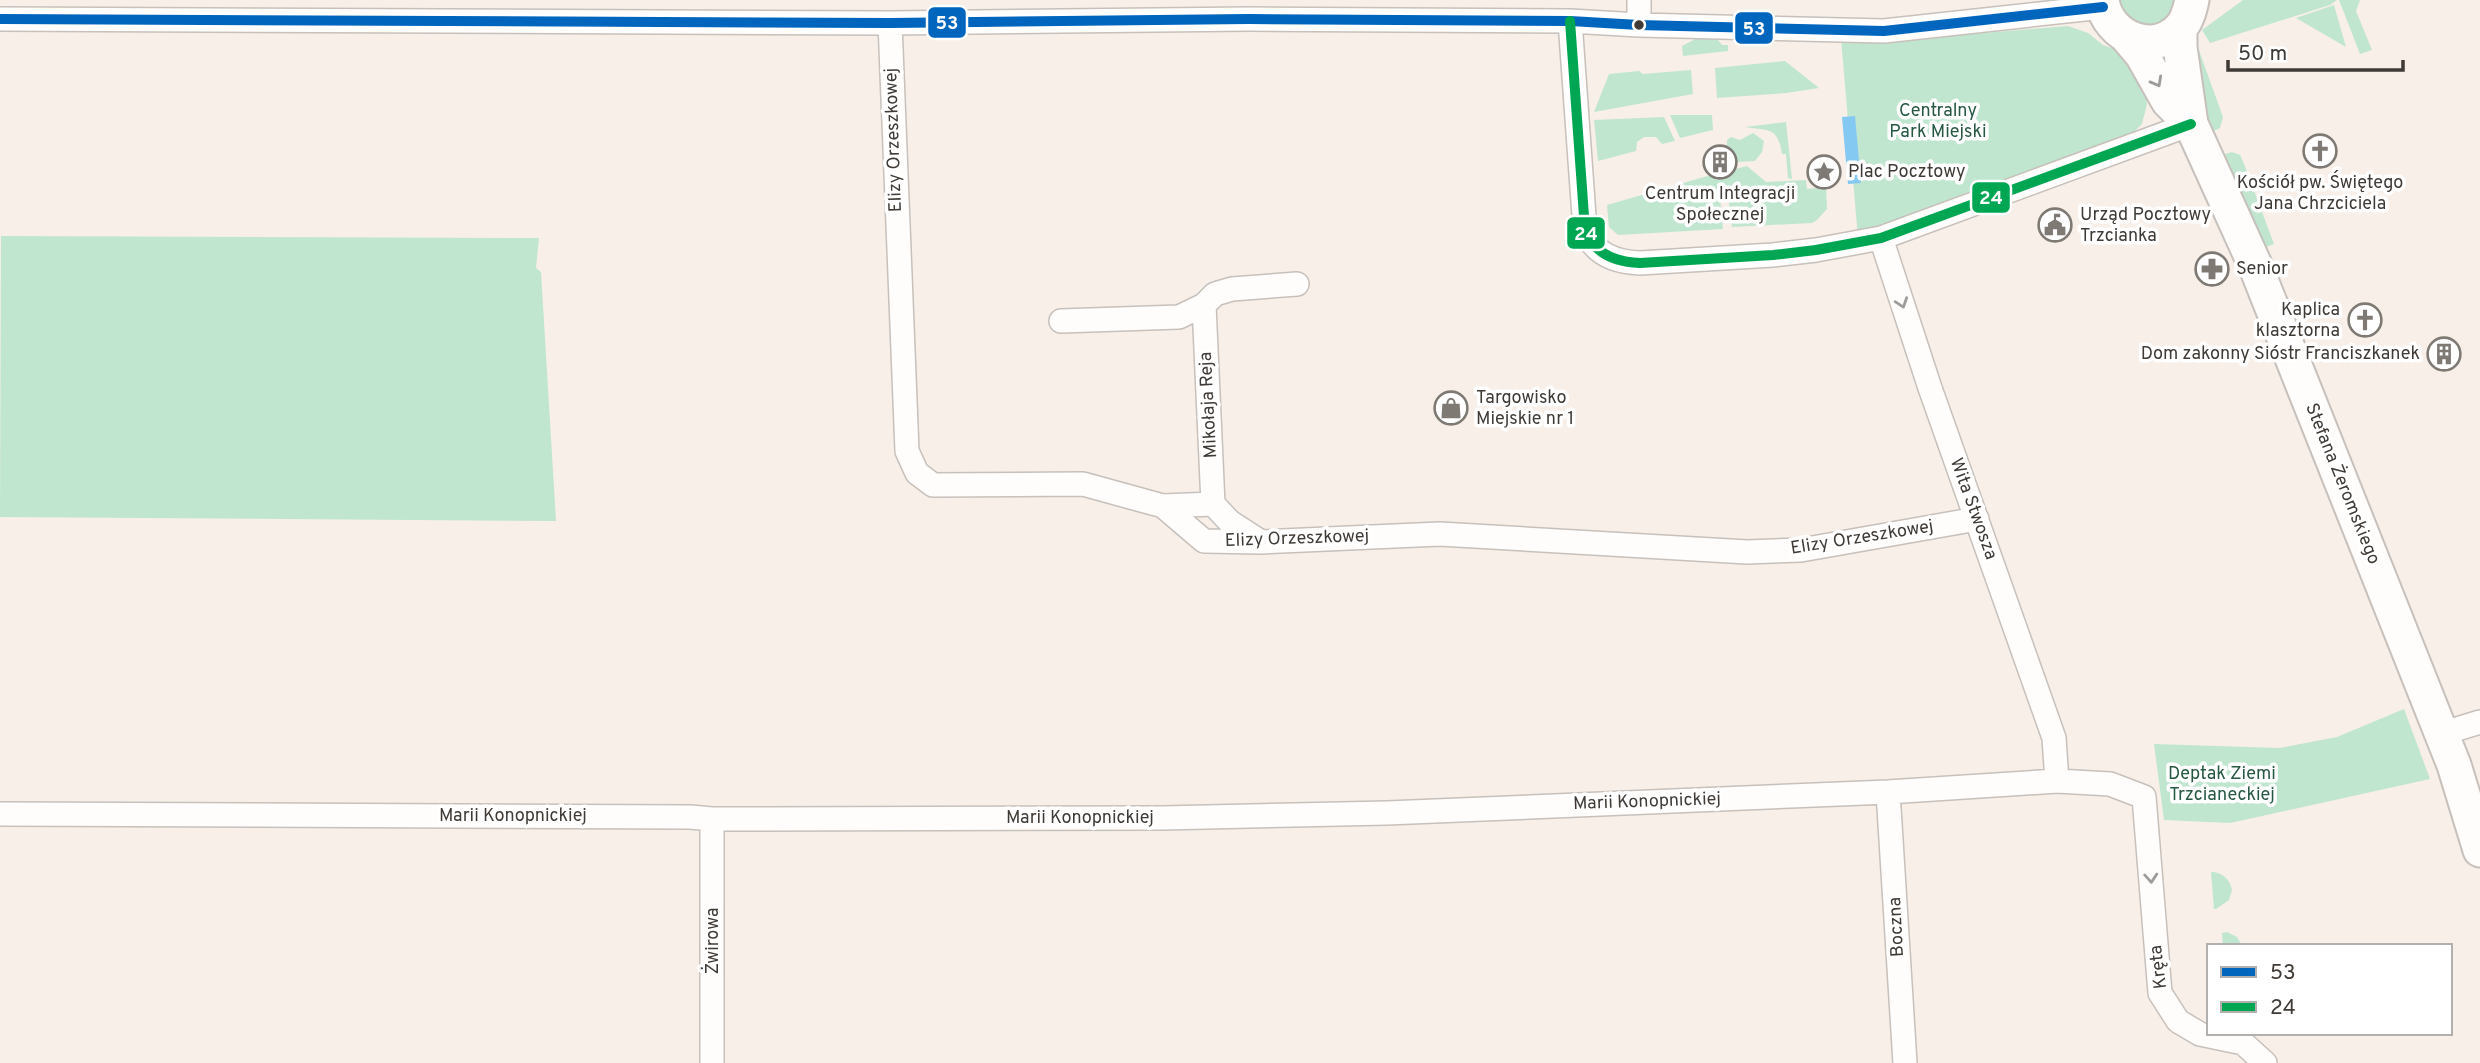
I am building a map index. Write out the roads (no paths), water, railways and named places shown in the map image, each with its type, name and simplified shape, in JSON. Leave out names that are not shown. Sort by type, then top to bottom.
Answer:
[{"type":"main road","name":"Stefana Żeromskiego","points":[[2103,3],[2108,19],[2142,55],[2168,102],[2191,124]]},
{"type":"main road","name":"Stefana Żeromskiego","points":[[2194,11],[2180,47],[2191,124],[2255,265],[2454,765],[2480,850]]},
{"type":"main road","points":[[2127,37],[2141,41],[2168,37],[2194,11]]},
{"type":"street","points":[[1639,0],[1639,25]]},
{"type":"street","points":[[2023,17],[2040,0]]},
{"type":"street","points":[[0,19],[890,23],[1249,19],[1570,20],[1639,25],[1884,31],[2023,17],[2103,3]]},
{"type":"street","points":[[1570,20],[1584,224],[1590,242],[1596,249],[1619,262],[1784,254],[1881,238],[2191,124]]},
{"type":"street","name":"Elizy Orzeszkowej","points":[[890,23],[907,451],[917,473],[933,485],[1083,484],[1163,506],[1204,541],[1261,542],[1440,534],[1760,552],[1801,550],[1977,519]]},
{"type":"street","name":"Wita Stwosza","points":[[1881,238],[1930,388],[2054,738],[2057,781]]},
{"type":"street","points":[[1061,321],[1180,317],[1204,305],[1215,294],[1232,289],[1297,284]]},
{"type":"street","name":"Mikołaja Reja","points":[[1204,305],[1213,504]]},
{"type":"street","points":[[1163,506],[1213,504],[1230,522],[1261,542]]},
{"type":"street","points":[[2441,734],[2480,722]]},
{"type":"street","name":"Marii Konopnickiej","points":[[0,814],[712,819],[1163,818],[1373,814],[1888,792],[2057,781],[2110,784],[2145,803]]},
{"type":"street","name":"Boczna","points":[[1888,792],[1905,1063]]},
{"type":"street","name":"Kręta","points":[[2145,803],[2160,993],[2178,1020],[2200,1034],[2244,1043],[2265,1063]]},
{"type":"street","name":"Żwirowa","points":[[712,819],[712,1063]]},
{"type":"water","points":[[1855,116],[1861,183],[1848,184],[1842,117]]},
{"type":"place","name":"Kościół pw. Świętego Jana Chrzciciela","points":[[2320,151]]},
{"type":"place","name":"Centrum Integracji Społecznej","points":[[1720,162]]},
{"type":"place","name":"Plac Pocztowy","points":[[1824,172]]},
{"type":"place","name":"Urząd Pocztowy Trzcianka","points":[[2055,225]]},
{"type":"place","name":"Senior","points":[[2212,269]]},
{"type":"place","name":"Kaplica klasztorna","points":[[2365,320]]},
{"type":"place","name":"Dom zakonny Sióstr Franciszkanek","points":[[2444,354]]},
{"type":"place","name":"Targowisko Miejskie nr 1","points":[[1451,408]]},
{"type":"park label","name":"Centralny Park Miejski","points":[[1938,121]]},
{"type":"park label","name":"Deptak Ziemi Trzcianeckiej","points":[[2222,784]]}]
